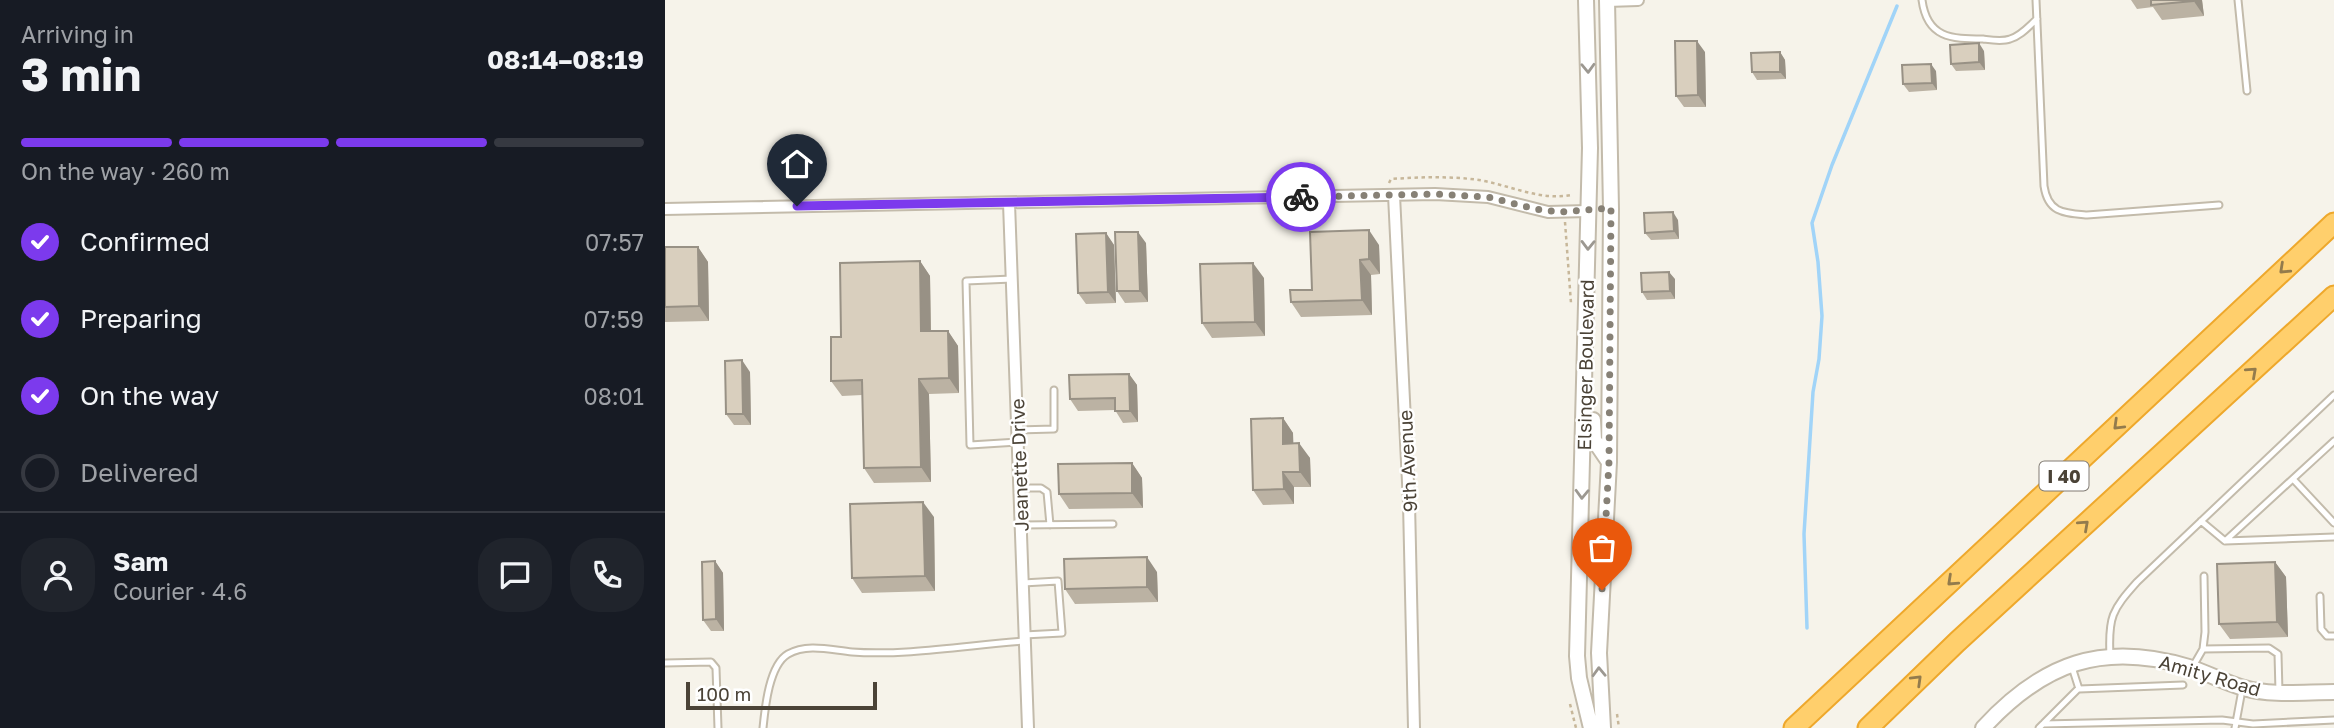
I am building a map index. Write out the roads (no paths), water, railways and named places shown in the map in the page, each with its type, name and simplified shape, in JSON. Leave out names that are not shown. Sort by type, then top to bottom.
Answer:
[{"type":"highway","name":"I 40","points":[[1794,728],[2334,223]]},
{"type":"highway","name":"I 40","points":[[1868,728],[1957,642],[2334,296]]},
{"type":"street","name":"Elsinger Boulevard","points":[[1586,0],[1590,148],[1577,656],[1579,678],[1591,728]]},
{"type":"street","name":"Elsinger Boulevard","points":[[1603,728],[1599,653],[1609,462],[1611,208],[1607,0]]},
{"type":"street","points":[[1607,0],[1638,0]]},
{"type":"street","points":[[665,209],[1394,195],[1477,197],[1548,212],[1611,208]]},
{"type":"street","name":"9th Avenue","points":[[1394,195],[1409,503],[1415,728]]},
{"type":"street","name":"Jeanette Drive","points":[[1009,203],[1028,728]]},
{"type":"street","points":[[1586,343],[1594,370],[1594,440],[1609,462]]},
{"type":"street","name":"Amity Road","points":[[1983,728],[2032,684],[2071,664],[2110,657],[2138,656],[2192,668],[2243,688],[2279,693],[2334,692]]},
{"type":"lane","points":[[1922,0],[1923,12],[1933,27],[1945,37],[2009,40],[2022,33],[2037,19]]},
{"type":"lane","points":[[2036,0],[2044,186],[2050,205],[2067,214],[2087,215],[2220,205]]},
{"type":"lane","points":[[2238,0],[2247,91]]},
{"type":"lane","points":[[1012,278],[966,281],[970,445],[1018,442]]},
{"type":"lane","points":[[1017,430],[1054,429],[1054,390]]},
{"type":"lane","points":[[2110,657],[2111,622],[2117,604],[2334,395]]},
{"type":"lane","points":[[2225,541],[2334,441]]},
{"type":"lane","points":[[2293,479],[2334,523]]},
{"type":"lane","points":[[1019,488],[1041,488],[1047,492],[1050,524]]},
{"type":"lane","points":[[2201,521],[2225,541],[2334,537]]},
{"type":"lane","points":[[1021,525],[1113,524]]},
{"type":"lane","points":[[2192,668],[2203,649],[2204,576]]},
{"type":"lane","points":[[763,728],[774,668],[787,654],[808,647],[854,652],[889,652],[1062,633],[1058,581],[1023,583]]},
{"type":"lane","points":[[2320,596],[2321,629],[2327,636],[2334,636]]},
{"type":"lane","points":[[2203,649],[2269,648],[2278,654],[2279,693]]},
{"type":"lane","points":[[665,663],[711,662],[716,668],[718,728]]},
{"type":"lane","points":[[2071,664],[2079,688]]},
{"type":"lane","points":[[2041,726],[2079,688],[2183,685]]},
{"type":"lane","points":[[2235,725],[2243,688]]},
{"type":"lane","points":[[2041,726],[2222,720],[2235,725],[2299,725],[2334,720]]},
{"type":"waterway","points":[[1807,628],[1804,534],[1813,392],[1822,316],[1812,223],[1832,165],[1897,6]]}]
